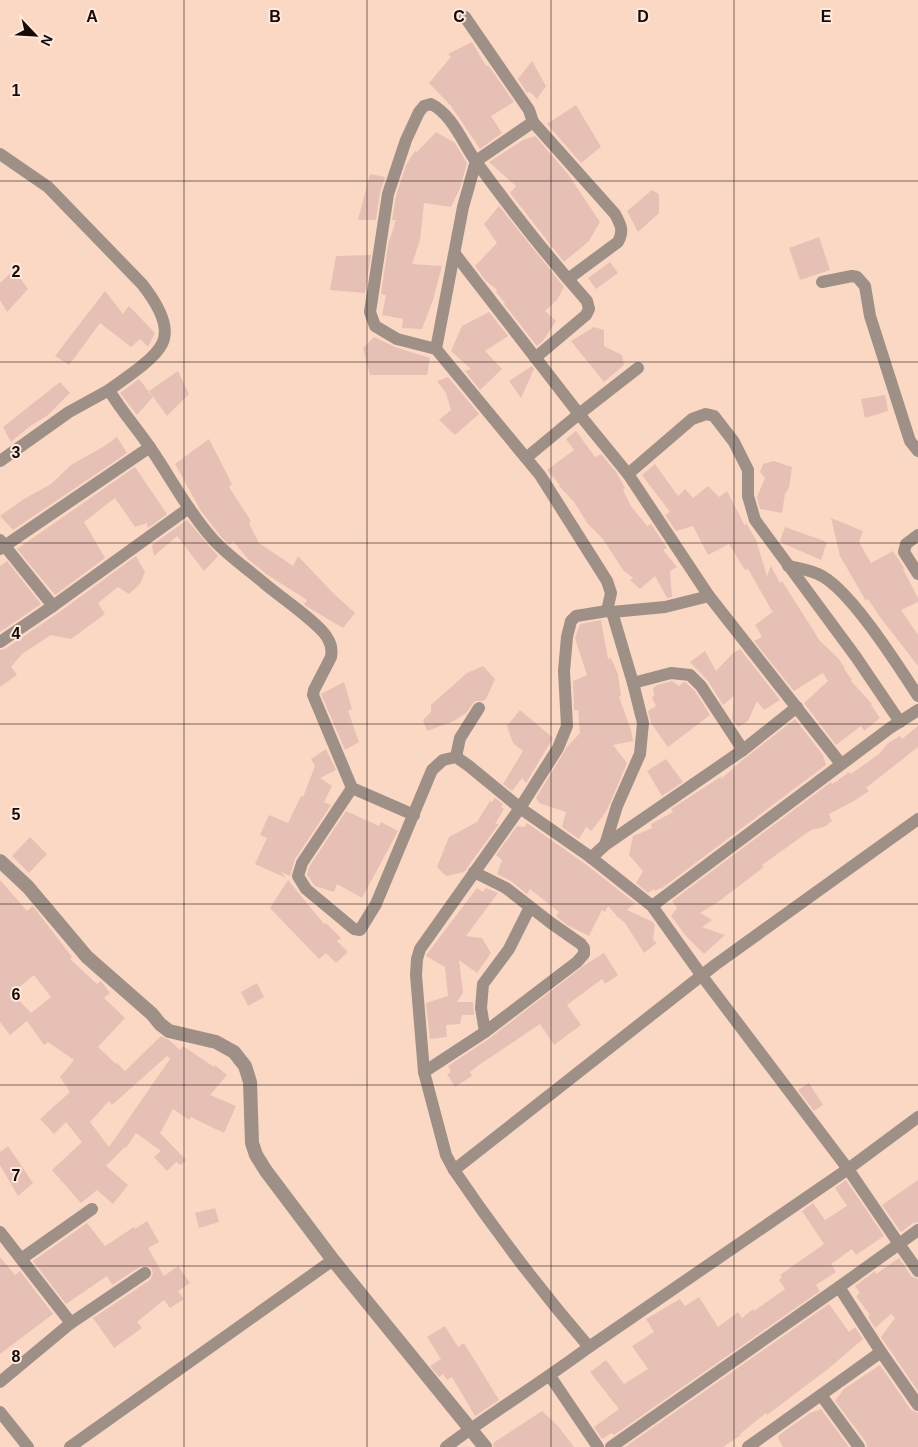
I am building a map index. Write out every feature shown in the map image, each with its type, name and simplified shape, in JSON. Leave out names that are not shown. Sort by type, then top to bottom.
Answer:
[{"type":"street","points":[[465,17],[529,110],[533,122],[614,214],[621,225],[622,235],[618,242],[568,279]]},
{"type":"street","points":[[535,358],[586,315],[590,309],[587,301],[476,161],[447,117],[440,109],[431,104],[424,106],[419,112],[406,140],[388,194],[370,312],[375,326],[397,338],[436,349],[540,475],[607,581],[611,594],[609,611],[634,682],[643,723],[640,754],[617,806],[605,845]]},
{"type":"street","points":[[436,349],[463,207],[476,161],[533,122]]},
{"type":"street","points":[[0,154],[48,186],[142,284],[153,298],[161,315],[164,328],[162,343],[142,366],[109,390],[69,412],[0,461]]},
{"type":"street","points":[[455,254],[628,474],[710,596],[841,764]]},
{"type":"street","points":[[822,282],[852,276],[857,277],[865,286],[870,316],[915,443]]},
{"type":"street","points":[[526,458],[638,368]]},
{"type":"street","points":[[109,390],[117,405],[150,447],[189,508],[211,538],[324,632],[332,651],[332,657],[313,694],[352,788],[414,815]]},
{"type":"street","points":[[628,474],[692,419],[706,414],[714,416],[734,442],[748,470],[748,496],[755,520],[856,657],[900,722]]},
{"type":"street","points":[[53,606],[2,545],[150,447]]},
{"type":"street","points":[[0,642],[189,508]]},
{"type":"street","points":[[918,535],[906,544],[904,552],[918,574]]},
{"type":"street","points":[[788,566],[819,574],[838,589],[893,658],[918,696]]},
{"type":"street","points":[[588,1347],[492,1227],[454,1170],[444,1147],[424,1072],[416,959],[420,949],[520,808],[558,748],[567,726],[564,671],[569,626],[576,616],[609,611],[665,607],[710,596]]},
{"type":"street","points":[[634,682],[670,673],[690,676],[701,686],[743,750]]},
{"type":"street","points":[[591,858],[605,845],[743,750],[797,707]]},
{"type":"street","points":[[456,757],[460,738],[479,708]]},
{"type":"street","points":[[652,906],[841,764],[918,710]]},
{"type":"street","points":[[352,788],[302,863],[298,876],[306,890],[358,931],[362,928],[376,904],[432,770],[443,760],[456,757],[520,808],[591,858],[652,906],[702,976],[848,1168],[918,1270]]},
{"type":"street","points":[[454,1170],[702,976],[918,819]]},
{"type":"street","points":[[0,861],[28,887],[87,957],[152,1014],[160,1024],[169,1031],[216,1042],[234,1052],[245,1066],[250,1082],[252,1143],[256,1155],[333,1260],[485,1447]]},
{"type":"street","points":[[424,1072],[485,1032],[577,962],[584,954],[582,944],[506,888],[474,872]]},
{"type":"street","points":[[485,1032],[482,1008],[483,984],[509,949],[530,907]]},
{"type":"street","points":[[446,1447],[848,1168],[918,1117]]},
{"type":"street","points":[[21,1259],[92,1209]]},
{"type":"street","points":[[611,1447],[918,1230]]},
{"type":"street","points":[[0,1232],[71,1323]]},
{"type":"street","points":[[70,1447],[333,1260]]},
{"type":"street","points":[[0,1382],[71,1323],[145,1272]]},
{"type":"street","points":[[839,1287],[918,1405]]},
{"type":"street","points":[[748,1447],[761,1443],[821,1395],[881,1352]]},
{"type":"street","points":[[550,1376],[598,1447]]},
{"type":"street","points":[[821,1395],[859,1447]]},
{"type":"street","points":[[0,1412],[28,1447]]},
{"type":"building","points":[[472,42],[486,66],[488,65],[514,102],[491,116],[502,133],[480,149],[451,106],[429,83],[451,57],[448,54]]},
{"type":"building","points":[[532,61],[546,86],[537,99],[530,92],[527,93],[518,79]]},
{"type":"building","points":[[576,105],[601,147],[581,163],[547,124]]},
{"type":"building","points":[[436,132],[455,143],[467,163],[460,188],[451,207],[424,203],[420,240],[412,264],[442,266],[433,300],[422,329],[402,328],[403,319],[382,315],[386,295],[381,294],[388,245],[396,220],[392,220],[396,196],[406,165],[415,151],[417,152]]},
{"type":"building","points":[[535,136],[568,174],[600,222],[589,241],[564,262],[510,193],[516,186],[489,162],[523,140]]},
{"type":"building","points":[[370,174],[385,177],[380,193],[376,220],[358,220]]},
{"type":"building","points":[[652,190],[659,194],[659,213],[638,232],[627,211]]},
{"type":"building","points":[[499,206],[564,287],[557,300],[545,311],[556,321],[543,341],[537,346],[504,304],[496,292],[497,290],[486,281],[475,266],[497,243],[484,224]]},
{"type":"building","points":[[819,237],[830,270],[800,280],[789,248]]},
{"type":"building","points":[[371,255],[365,293],[330,290],[336,256]]},
{"type":"building","points":[[610,262],[618,273],[596,289],[588,278]]},
{"type":"building","points":[[14,270],[28,289],[7,312],[0,300],[0,283]]},
{"type":"building","points":[[105,291],[123,314],[129,306],[155,333],[148,347],[140,339],[131,347],[100,323],[69,365],[55,356]]},
{"type":"building","points":[[489,312],[508,336],[485,351],[502,369],[480,390],[465,371],[471,369],[451,351],[462,326]]},
{"type":"building","points":[[594,327],[604,330],[604,346],[622,355],[624,365],[604,382],[571,341]]},
{"type":"building","points":[[374,337],[395,347],[430,358],[427,375],[370,375],[363,348]]},
{"type":"building","points":[[532,366],[534,369],[521,398],[509,381]]},
{"type":"building","points":[[178,371],[189,394],[167,416],[149,391]]},
{"type":"building","points":[[448,377],[479,414],[455,435],[439,420],[451,410],[446,393],[437,381]]},
{"type":"building","points":[[139,379],[153,397],[137,415],[120,393]]},
{"type":"building","points":[[60,382],[70,393],[48,415],[29,427],[11,442],[3,427]]},
{"type":"building","points":[[885,395],[888,411],[865,418],[861,399]]},
{"type":"building","points":[[576,431],[595,457],[601,454],[616,472],[625,488],[623,490],[631,506],[647,526],[651,524],[667,548],[663,550],[677,567],[670,571],[672,597],[667,598],[655,576],[640,589],[630,580],[633,578],[623,570],[603,539],[588,524],[574,502],[547,470],[574,450],[566,439]]},
{"type":"building","points":[[117,437],[127,453],[13,530],[0,516],[24,499],[51,484],[71,465]]},
{"type":"building","points":[[209,439],[232,484],[229,487],[251,521],[249,523],[259,543],[293,566],[298,556],[355,613],[343,628],[306,606],[304,604],[307,600],[266,574],[249,560],[233,541],[230,545],[222,538],[201,511],[175,464]]},
{"type":"building","points":[[774,461],[792,467],[789,488],[785,494],[782,513],[760,509],[757,497],[765,478],[760,472],[763,464]]},
{"type":"building","points":[[655,464],[678,496],[685,489],[693,498],[708,486],[719,497],[727,491],[745,526],[746,523],[756,540],[767,576],[771,566],[780,583],[782,581],[820,641],[837,657],[851,681],[872,704],[880,718],[864,731],[861,726],[836,745],[804,703],[828,681],[823,673],[794,691],[754,641],[762,637],[755,625],[774,611],[772,611],[748,569],[745,570],[729,544],[708,555],[693,526],[676,531],[665,515],[670,512],[642,475]]},
{"type":"building","points":[[135,467],[167,514],[148,528],[147,523],[135,527],[115,498],[84,522],[105,558],[55,595],[17,549]]},
{"type":"building","points":[[831,518],[863,531],[859,542],[871,563],[893,551],[904,568],[918,598],[918,602],[901,610],[918,635],[918,666],[868,599],[866,601],[840,556]]},
{"type":"building","points":[[187,520],[218,556],[204,571],[177,536],[154,556],[152,545]]},
{"type":"building","points":[[785,527],[827,542],[821,560],[782,543],[780,541]]},
{"type":"building","points":[[136,556],[145,572],[140,584],[129,594],[118,587],[98,603],[105,614],[71,639],[51,635],[22,654],[11,667],[17,675],[0,687],[0,650],[5,649],[58,613]]},
{"type":"building","points":[[7,561],[41,604],[0,632],[0,566]]},
{"type":"building","points":[[601,620],[608,659],[611,658],[618,674],[621,696],[619,697],[633,741],[613,745],[627,763],[603,816],[591,831],[586,827],[579,839],[562,827],[566,812],[539,803],[536,798],[567,747],[580,733],[578,710],[574,710],[573,681],[587,675],[575,638],[580,624]]},
{"type":"building","points":[[740,649],[780,700],[764,710],[757,701],[748,721],[738,727],[732,719],[734,696],[723,705],[708,681],[690,662],[705,651],[716,671],[734,652]]},
{"type":"building","points":[[483,666],[495,679],[486,699],[475,701],[466,713],[454,721],[427,731],[423,720],[431,712],[431,705],[467,673]]},
{"type":"building","points":[[672,681],[679,686],[684,682],[695,691],[710,715],[668,747],[651,723],[648,711],[656,706],[652,698],[654,695],[653,688]]},
{"type":"building","points":[[344,682],[352,709],[348,711],[359,742],[345,750],[321,694]]},
{"type":"building","points":[[520,710],[553,738],[526,783],[522,778],[512,791],[503,784],[523,751],[513,743],[507,726]]},
{"type":"building","points":[[795,719],[823,755],[826,765],[661,889],[655,891],[654,889],[648,893],[636,883],[643,871],[629,855],[633,836],[652,828],[651,824],[673,812],[671,809],[722,776],[720,780]]},
{"type":"building","points":[[918,726],[918,747],[866,788],[869,791],[829,814],[832,821],[824,827],[811,830],[762,865],[764,867],[718,902],[700,913],[712,920],[702,927],[725,935],[704,954],[685,935],[671,916],[677,908],[672,901],[831,782],[832,784],[849,772],[851,774],[879,754],[888,743],[900,736],[902,739]]},
{"type":"building","points":[[326,749],[336,770],[320,778],[332,786],[324,802],[331,805],[295,859],[290,876],[281,872],[286,878],[255,864],[267,838],[260,835],[269,815],[288,823],[301,796],[303,797],[315,766],[311,759]]},
{"type":"building","points":[[666,759],[683,782],[662,796],[647,771]]},
{"type":"building","points":[[495,798],[503,804],[501,807],[504,809],[495,824],[499,824],[464,872],[446,876],[437,867],[449,837],[477,822],[490,801],[492,802]]},
{"type":"building","points":[[346,811],[379,826],[381,822],[398,831],[362,898],[337,884],[334,892],[315,886],[307,875],[309,867]]},
{"type":"building","points":[[527,823],[584,863],[635,903],[627,910],[653,922],[655,925],[653,940],[657,943],[644,953],[625,923],[616,917],[608,906],[605,912],[602,910],[589,936],[567,925],[556,916],[559,912],[530,889],[527,894],[511,881],[497,874],[502,860],[496,855],[517,826],[525,827]]},
{"type":"building","points":[[30,837],[47,854],[29,873],[12,856]]},
{"type":"building","points":[[0,880],[27,911],[33,906],[72,957],[70,959],[97,984],[101,981],[110,993],[104,998],[125,1018],[98,1047],[125,1071],[161,1036],[169,1040],[180,1050],[183,1046],[214,1067],[215,1065],[227,1075],[210,1095],[236,1106],[224,1133],[191,1117],[189,1120],[173,1109],[160,1133],[186,1160],[181,1165],[176,1162],[167,1171],[154,1157],[161,1151],[136,1133],[126,1148],[106,1166],[128,1185],[113,1204],[97,1190],[81,1203],[52,1170],[82,1142],[66,1122],[54,1134],[40,1119],[70,1092],[60,1077],[74,1060],[48,1042],[44,1045],[27,1021],[10,1035],[0,1022]],"holes":[[[34,975],[51,997],[31,1013],[12,993]],[[167,1056],[170,1059],[109,1147],[90,1122],[109,1101],[112,1105]]]},
{"type":"building","points":[[288,880],[324,924],[326,923],[341,938],[337,941],[348,952],[336,963],[326,953],[319,959],[270,908]]},
{"type":"building","points":[[477,888],[483,892],[486,888],[498,893],[466,936],[482,938],[491,953],[477,973],[459,960],[464,991],[457,1002],[473,1002],[474,1015],[462,1015],[460,1024],[446,1025],[447,1037],[430,1039],[426,1003],[448,996],[445,967],[426,956]]},
{"type":"building","points":[[604,953],[618,975],[605,984],[602,979],[567,1005],[581,1025],[554,1045],[540,1024],[479,1065],[470,1072],[472,1076],[455,1087],[447,1074],[451,1072],[448,1066],[490,1038],[586,964]]},
{"type":"building","points":[[257,983],[264,997],[248,1006],[241,992]]},
{"type":"building","points":[[809,1083],[823,1105],[814,1111],[798,1090]]},
{"type":"building","points":[[8,1146],[33,1183],[18,1196],[0,1165],[0,1152]]},
{"type":"building","points":[[846,1180],[884,1236],[856,1255],[852,1249],[831,1264],[836,1272],[816,1285],[820,1291],[614,1435],[612,1433],[602,1439],[594,1427],[619,1409],[590,1372],[606,1360],[624,1384],[648,1369],[632,1346],[654,1332],[646,1319],[680,1299],[685,1306],[699,1297],[718,1327],[738,1312],[742,1318],[785,1289],[779,1280],[782,1277],[780,1275],[824,1244],[802,1211],[813,1203],[825,1220],[847,1206],[835,1188]]},
{"type":"building","points":[[918,1180],[918,1222],[913,1223],[901,1232],[882,1205]]},
{"type":"building","points":[[215,1208],[219,1222],[199,1228],[195,1213]]},
{"type":"building","points":[[147,1221],[159,1242],[148,1248],[164,1276],[178,1266],[190,1283],[178,1291],[184,1299],[170,1308],[164,1300],[137,1322],[142,1328],[114,1348],[93,1318],[150,1280],[153,1273],[151,1268],[141,1266],[112,1285],[107,1276],[66,1304],[33,1261],[87,1223],[105,1246]]},
{"type":"building","points":[[0,1257],[15,1275],[20,1271],[53,1314],[0,1354]]},
{"type":"building","points":[[899,1258],[911,1276],[918,1279],[918,1391],[881,1337],[895,1318],[891,1314],[875,1328],[868,1317],[870,1315],[856,1296],[860,1293],[855,1286],[875,1271],[876,1274]]},
{"type":"building","points":[[829,1304],[849,1332],[855,1327],[863,1339],[828,1369],[767,1415],[766,1413],[741,1435],[723,1447],[625,1447]]},
{"type":"building","points":[[445,1326],[458,1347],[464,1343],[499,1400],[475,1416],[452,1377],[447,1380],[443,1374],[439,1377],[430,1366],[441,1359],[427,1337]]},
{"type":"building","points":[[880,1365],[911,1410],[918,1413],[918,1447],[867,1447],[866,1442],[835,1401],[844,1389]]},
{"type":"building","points":[[821,1409],[849,1447],[783,1447],[778,1438],[779,1435],[810,1413]]},
{"type":"building","points":[[542,1411],[558,1426],[574,1447],[494,1447],[493,1443]]}]
